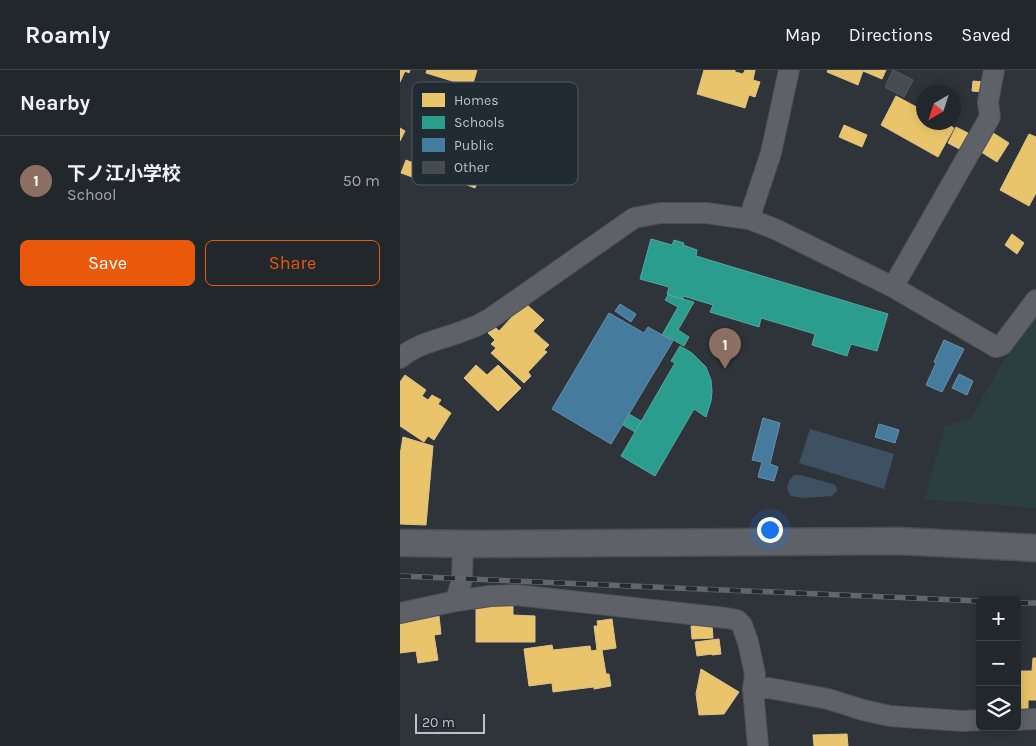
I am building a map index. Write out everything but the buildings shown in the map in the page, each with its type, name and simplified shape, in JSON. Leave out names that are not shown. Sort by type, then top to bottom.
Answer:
[{"type":"street","points":[[748,219],[771,153],[788,70]]},
{"type":"street","points":[[893,287],[990,117],[988,102],[994,70]]},
{"type":"street","points":[[400,358],[412,349],[486,321],[634,218],[660,213],[706,213],[748,219],[775,229],[893,287],[996,347],[1002,345],[1036,300]]},
{"type":"street","points":[[400,543],[889,541],[1036,548]]},
{"type":"street","points":[[456,601],[462,579],[463,544]]},
{"type":"street","points":[[400,613],[490,596],[516,596],[737,620],[745,632],[755,674],[754,689],[758,746]]},
{"type":"street","points":[[754,689],[769,688],[828,699],[890,716],[976,720]]},
{"type":"street","points":[[1021,720],[1036,719]]},
{"type":"shaded area","points":[[1036,319],[1036,508],[925,499],[945,426],[970,419],[1003,362]]},
{"type":"water","points":[[810,429],[894,454],[884,489],[799,463]]},
{"type":"water","points":[[794,475],[833,484],[836,486],[837,491],[832,496],[804,498],[791,496],[788,485]]},
{"type":"railway","points":[[400,576],[976,601]]},
{"type":"railway","points":[[1021,603],[1036,603]]},
{"type":"place","name":"下ノ江小学校","points":[[725,369]]}]
